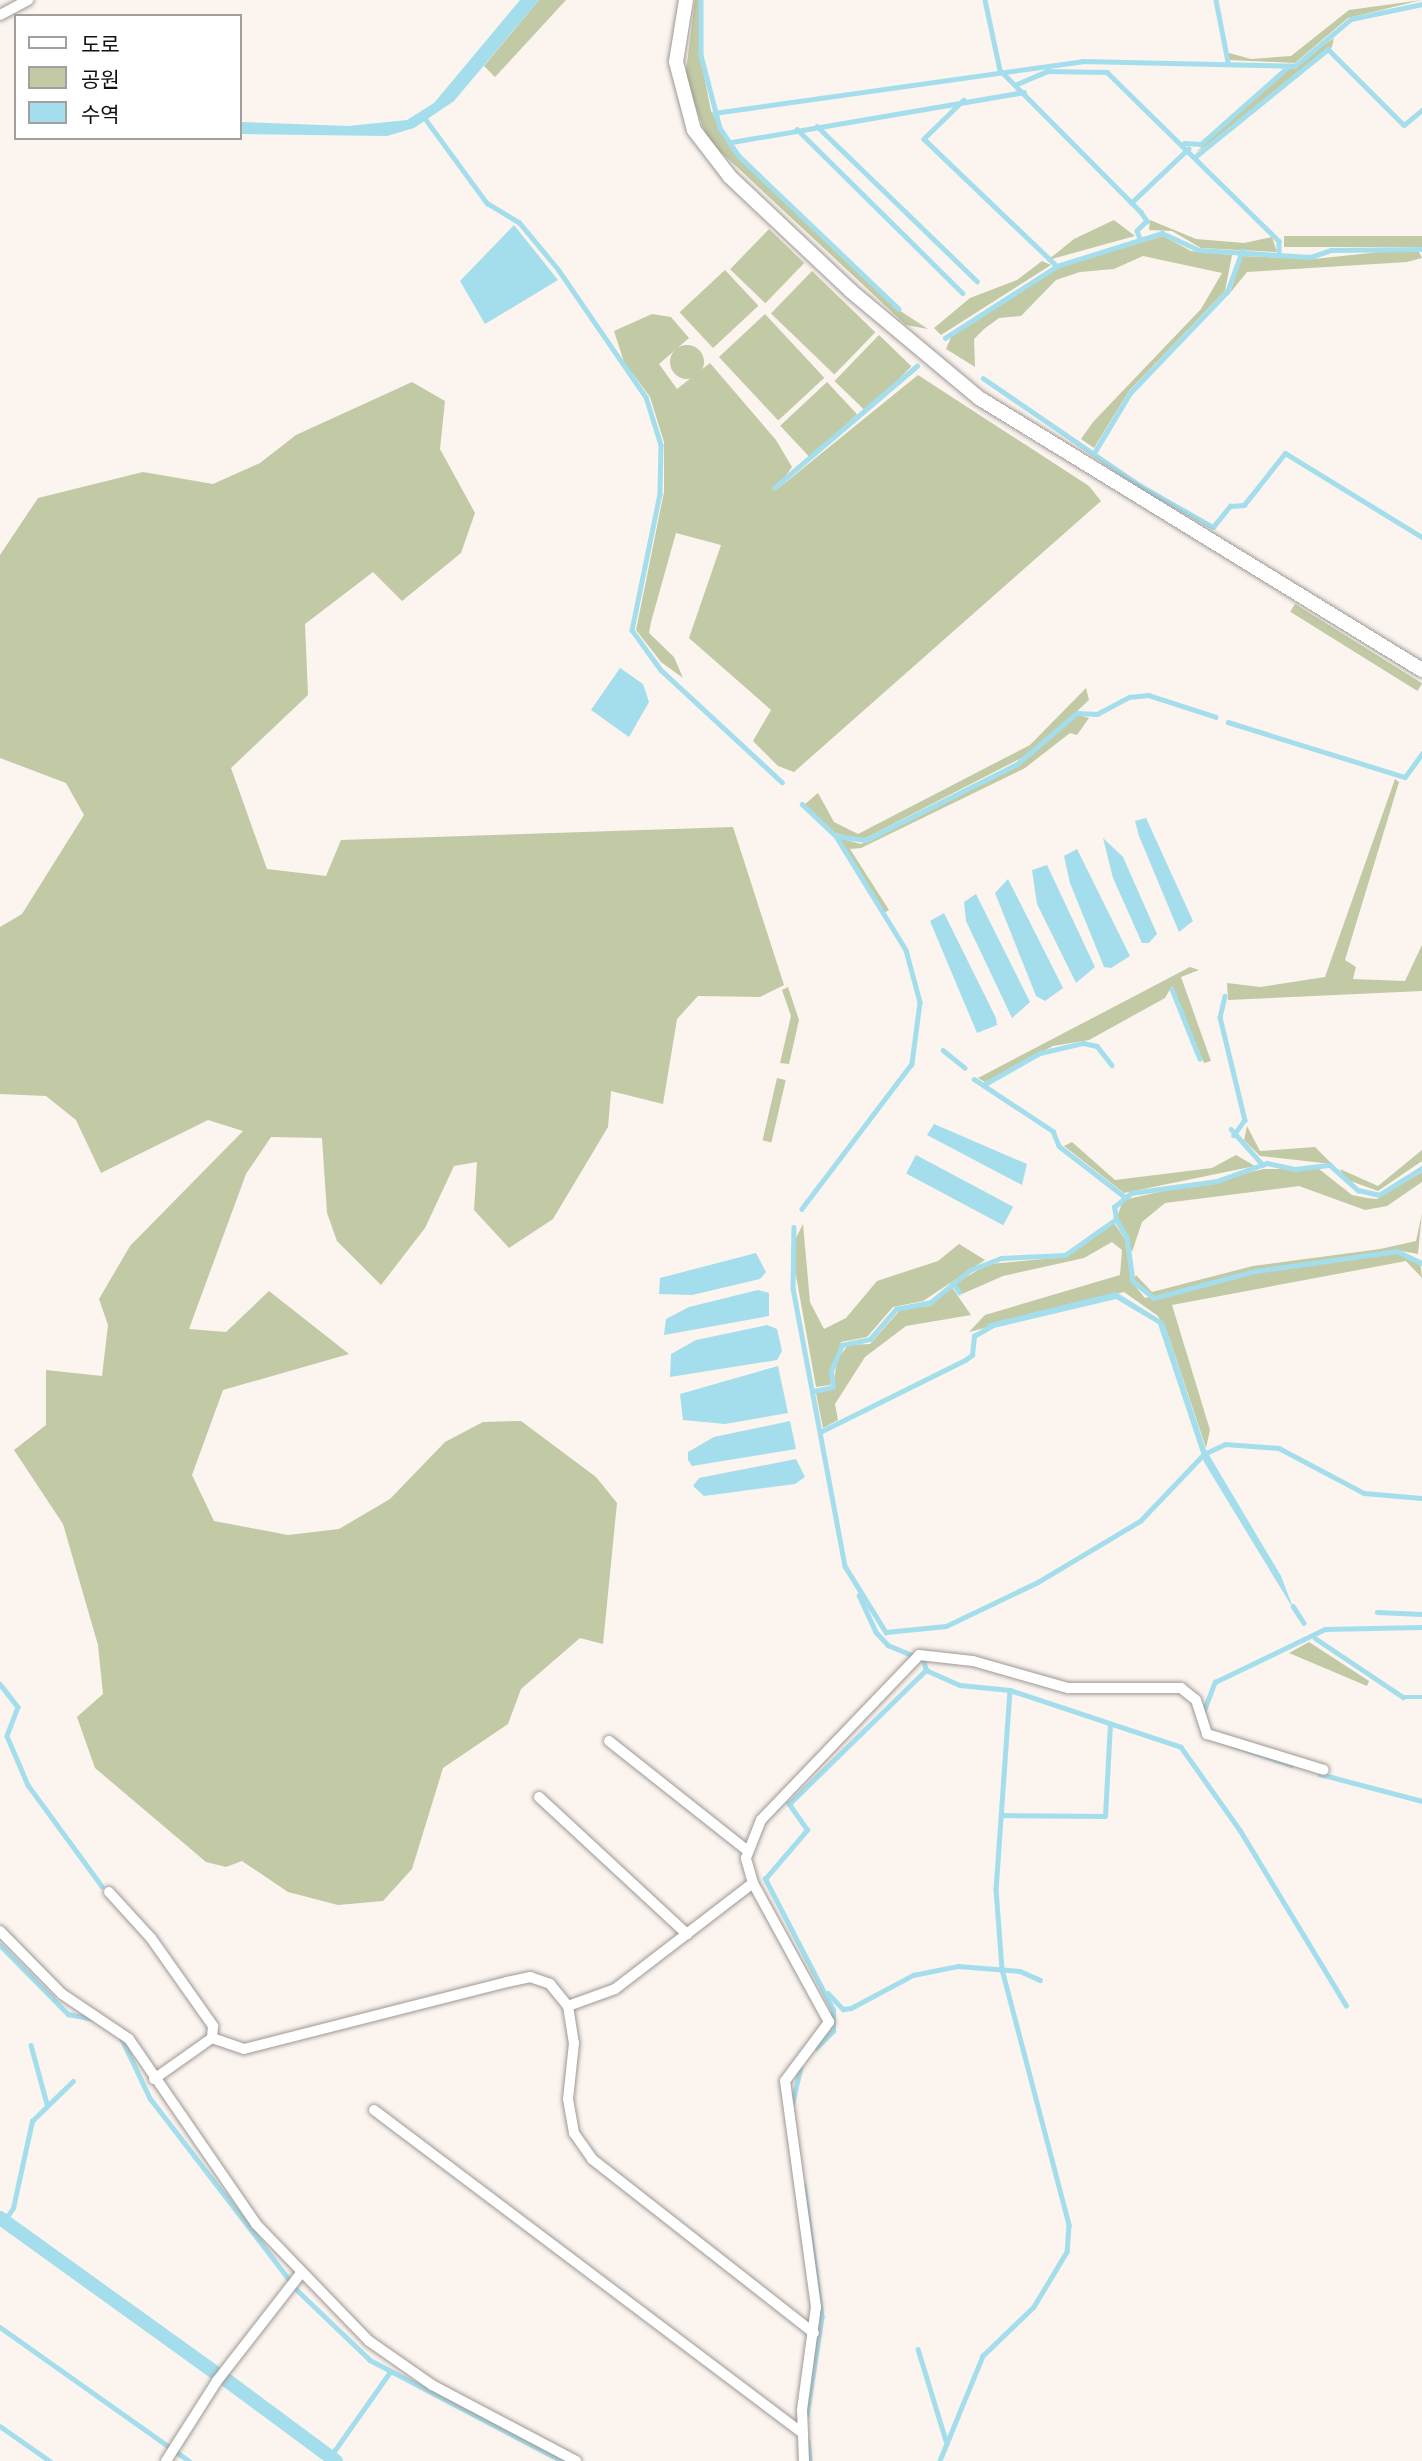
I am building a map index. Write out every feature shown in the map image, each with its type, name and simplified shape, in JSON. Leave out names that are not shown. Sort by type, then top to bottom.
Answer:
[{"type":"street","points":[[0,15],[28,0]]},
{"type":"street","points":[[686,0],[676,62],[694,130],[730,177],[851,291],[979,398],[1422,670]]},
{"type":"street","points":[[804,2461],[801,2432],[814,2333],[812,2272],[785,2081],[829,2022],[753,1883],[748,1851],[761,1820],[792,1783],[919,1655],[973,1661],[1068,1688],[1181,1688],[1196,1700],[1207,1734],[1324,1770]]},
{"type":"street","points":[[609,1741],[748,1851]]},
{"type":"street","points":[[539,1797],[687,1934]]},
{"type":"street","points":[[569,2006],[615,1989],[753,1883]]},
{"type":"street","points":[[108,1892],[208,2014],[212,2038]]},
{"type":"street","points":[[0,1931],[62,1994],[129,2039],[211,2166],[302,2272],[397,2365],[576,2461]]},
{"type":"street","points":[[212,2038],[244,2049],[530,1977],[551,1984],[569,2006],[574,2043],[568,2099],[574,2133],[592,2159],[814,2333]]},
{"type":"street","points":[[154,2079],[212,2038]]},
{"type":"street","points":[[374,2110],[801,2432]]},
{"type":"street","points":[[166,2461],[217,2381],[302,2272]]},
{"type":"green space","points":[[539,0],[566,0],[495,77],[484,66]]},
{"type":"green space","points":[[695,0],[700,0],[700,55],[711,111],[737,157],[899,310],[928,329],[906,325],[708,140],[685,79]]},
{"type":"green space","points":[[1422,0],[1348,18],[1295,63],[1229,60],[1229,53],[1251,59],[1291,56],[1349,10]]},
{"type":"green space","points":[[1334,38],[1332,47],[1235,128],[1196,152],[1276,78]]},
{"type":"green space","points":[[1114,220],[1135,236],[1048,260],[1074,239]]},
{"type":"green space","points":[[1150,220],[1196,239],[1244,243],[1272,237],[1277,252],[1201,248],[1172,231],[1149,230]]},
{"type":"green space","points":[[769,229],[804,263],[765,303],[730,269]]},
{"type":"green space","points":[[1163,236],[1191,251],[1232,255],[1225,291],[1129,391],[1094,448],[1081,439],[1093,422],[1201,309],[1222,273],[1143,256],[1114,269],[1080,272],[1056,280],[1021,316],[999,318],[984,329],[974,339],[975,367],[946,349],[952,335],[1059,267]]},
{"type":"green space","points":[[1284,236],[1422,236],[1422,247],[1284,247]]},
{"type":"green space","points":[[1417,248],[1422,258],[1407,262],[1247,272],[1230,293],[1242,256],[1314,259]]},
{"type":"green space","points":[[1042,261],[1051,265],[941,335],[934,328],[970,298],[1017,280]]},
{"type":"green space","points":[[725,270],[758,306],[713,348],[680,312]]},
{"type":"green space","points":[[812,271],[875,332],[834,375],[771,313]]},
{"type":"green space","points":[[652,314],[671,317],[689,338],[659,364],[677,389],[710,363],[776,440],[792,467],[775,491],[918,375],[1089,486],[1101,501],[794,772],[778,766],[753,741],[771,710],[689,638],[721,545],[676,533],[649,633],[674,657],[683,678],[661,662],[636,630],[664,492],[664,442],[650,397],[624,362],[614,331]]},
{"type":"green space","points":[[765,314],[824,378],[778,421],[719,357]]},
{"type":"green space","points":[[879,335],[911,366],[867,412],[835,381]]},
{"type":"green space","points":[[687,345],[699,350],[704,362],[699,374],[687,379],[675,374],[670,362],[675,350]]},
{"type":"green space","points":[[412,382],[445,401],[440,449],[475,513],[461,553],[402,601],[373,572],[305,624],[308,695],[231,768],[267,869],[326,876],[341,840],[733,827],[784,985],[760,997],[698,996],[677,1019],[663,1104],[611,1091],[608,1127],[553,1219],[509,1248],[474,1210],[477,1162],[454,1166],[425,1228],[381,1285],[337,1241],[327,1213],[322,1138],[271,1137],[246,1174],[189,1329],[226,1332],[269,1291],[349,1354],[223,1390],[192,1475],[214,1521],[288,1535],[339,1529],[390,1499],[445,1442],[483,1422],[521,1421],[596,1477],[617,1503],[603,1644],[580,1638],[521,1689],[508,1724],[443,1768],[412,1869],[383,1901],[338,1905],[288,1892],[242,1861],[226,1867],[206,1862],[95,1768],[77,1717],[103,1694],[98,1645],[63,1524],[14,1450],[46,1425],[46,1370],[102,1376],[108,1325],[99,1299],[130,1246],[243,1131],[208,1120],[101,1173],[76,1120],[46,1096],[0,1094],[0,927],[22,914],[84,815],[66,783],[0,758],[0,555],[38,498],[143,472],[213,484],[260,463],[296,435]]},
{"type":"green space","points":[[827,382],[857,414],[810,458],[780,426]]},
{"type":"green space","points":[[1295,604],[1422,683],[1417,691],[1290,612]]},
{"type":"green space","points":[[1086,688],[1089,700],[1033,752],[860,841],[830,831],[804,805],[818,793],[834,822],[858,834],[1030,745]]},
{"type":"green space","points":[[1078,715],[1089,718],[1077,735],[1070,733],[1025,768],[861,848],[850,849],[889,910],[884,913],[839,838],[861,844],[1020,765]]},
{"type":"green space","points":[[1395,779],[1399,782],[1345,960],[1356,967],[1353,979],[1405,981],[1422,945],[1422,991],[1228,1000],[1227,983],[1260,987],[1325,977]]},
{"type":"green space","points":[[1190,967],[1199,970],[1181,977],[1211,1061],[1204,1063],[1172,986],[1165,998],[1089,1040],[1053,1046],[985,1082],[978,1078]]},
{"type":"green space","points":[[788,987],[799,1020],[789,1064],[780,1063],[791,1016],[782,990]]},
{"type":"green space","points":[[777,1078],[786,1080],[771,1142],[763,1140]]},
{"type":"green space","points":[[1247,1126],[1260,1151],[1315,1147],[1332,1164],[1260,1156],[1244,1140]]},
{"type":"green space","points":[[1072,1142],[1115,1180],[1212,1168],[1236,1155],[1255,1166],[1124,1193],[1064,1146]]},
{"type":"green space","points":[[1422,1150],[1422,1161],[1378,1191],[1345,1179],[1340,1169],[1378,1186]]},
{"type":"green space","points":[[1264,1169],[1319,1169],[1352,1195],[1377,1199],[1422,1172],[1422,1182],[1387,1206],[1365,1210],[1299,1186],[1165,1203],[1142,1222],[1132,1252],[1117,1217],[1123,1200]]},
{"type":"green space","points":[[1422,1213],[1418,1254],[1396,1250],[1254,1270],[1154,1297],[1134,1280],[1136,1275],[1152,1292],[1253,1266],[1380,1249],[1416,1241]]},
{"type":"green space","points":[[1114,1223],[1125,1239],[1131,1281],[1145,1298],[1256,1273],[1397,1253],[1420,1260],[1422,1278],[1406,1261],[1172,1305],[1210,1430],[1206,1448],[1169,1337],[1158,1316],[1124,1292],[969,1332],[985,1315],[1120,1275],[1122,1250],[1112,1242],[1084,1258],[1003,1276],[962,1294],[955,1283],[989,1264],[1067,1257]]},
{"type":"green space","points":[[803,1224],[810,1302],[824,1329],[846,1318],[877,1281],[938,1261],[959,1244],[985,1260],[923,1301],[893,1307],[867,1337],[841,1342],[830,1385],[816,1387],[791,1248]]},
{"type":"green space","points":[[951,1286],[971,1315],[906,1326],[865,1357],[835,1404],[838,1420],[823,1428],[816,1393],[833,1388],[837,1360],[848,1345],[870,1344],[901,1309],[930,1306]]},
{"type":"green space","points":[[1309,1642],[1369,1681],[1367,1686],[1289,1653]]},
{"type":"water","points":[[520,0],[539,0],[454,101],[414,128],[387,136],[242,134],[242,122],[348,126],[407,120],[434,103]]},
{"type":"water","points":[[514,225],[558,280],[485,324],[460,281]]},
{"type":"water","points":[[620,668],[643,684],[649,702],[629,737],[591,710]]},
{"type":"water","points":[[1146,818],[1193,921],[1179,932],[1139,836],[1135,821]]},
{"type":"water","points":[[1103,838],[1123,857],[1157,934],[1149,943],[1142,943],[1113,878]]},
{"type":"water","points":[[1077,849],[1130,956],[1111,968],[1104,967],[1070,883],[1064,856]]},
{"type":"water","points":[[1047,865],[1095,967],[1076,983],[1037,904],[1032,870]]},
{"type":"water","points":[[1008,879],[1063,988],[1045,1001],[1036,996],[995,893]]},
{"type":"water","points":[[976,894],[1030,1002],[1012,1018],[966,921],[964,902]]},
{"type":"water","points":[[944,913],[996,1018],[997,1025],[977,1033],[930,921]]},
{"type":"water","points":[[934,1124],[1027,1164],[1022,1185],[927,1135]]},
{"type":"water","points":[[916,1155],[1013,1207],[1003,1225],[906,1174]]},
{"type":"water","points":[[756,1253],[766,1272],[760,1279],[692,1295],[659,1294],[660,1278]]},
{"type":"water","points":[[758,1290],[769,1293],[769,1316],[664,1335],[666,1319],[689,1307]]},
{"type":"water","points":[[1116,1292],[1164,1322],[1206,1450],[1281,1576],[1294,1610],[1204,1462],[1158,1324],[1116,1299],[990,1329],[987,1324]]},
{"type":"water","points":[[767,1325],[777,1329],[782,1351],[777,1360],[670,1377],[671,1354],[696,1340]]},
{"type":"water","points":[[778,1366],[788,1413],[725,1424],[683,1420],[680,1394]]},
{"type":"water","points":[[790,1421],[796,1449],[692,1466],[688,1460],[688,1452],[714,1437]]},
{"type":"water","points":[[796,1459],[805,1477],[795,1484],[704,1496],[693,1486],[699,1478]]},
{"type":"waterway","points":[[701,0],[701,55],[720,128],[739,156],[899,309]]},
{"type":"waterway","points":[[985,0],[1000,70],[1141,212],[1147,221],[1137,231],[1140,239]]},
{"type":"waterway","points":[[1216,0],[1228,62]]},
{"type":"waterway","points":[[714,113],[1082,61],[1295,66],[1351,19],[1422,4]]},
{"type":"waterway","points":[[1196,156],[1328,49],[1404,125],[1422,110]]},
{"type":"waterway","points":[[1184,143],[1201,144],[1289,66]]},
{"type":"waterway","points":[[1017,84],[1047,71],[1107,72],[1279,241],[1279,253]]},
{"type":"waterway","points":[[732,142],[1024,92]]},
{"type":"waterway","points":[[964,100],[924,139],[1057,266]]},
{"type":"waterway","points":[[424,117],[487,203],[519,222],[558,269],[646,397],[661,445],[660,494],[632,630],[661,670],[782,782]]},
{"type":"waterway","points":[[817,126],[977,281]]},
{"type":"waterway","points":[[797,129],[963,293]]},
{"type":"waterway","points":[[1131,203],[1188,149]]},
{"type":"waterway","points":[[945,338],[1057,266],[1162,233],[1199,250],[1311,257],[1331,250],[1422,249]]},
{"type":"waterway","points":[[1094,453],[1130,393],[1227,292],[1242,251]]},
{"type":"waterway","points":[[774,488],[917,366]]},
{"type":"waterway","points":[[983,378],[1139,485],[1213,527],[1230,506],[1244,505],[1285,453],[1422,537]]},
{"type":"waterway","points":[[837,836],[866,840],[1017,764],[1077,713],[1097,714],[1129,697],[1148,695],[1216,717]]},
{"type":"waterway","points":[[1228,722],[1405,777],[1422,754]]},
{"type":"waterway","points":[[802,804],[836,836],[906,950],[920,1002],[912,1064],[802,1209]]},
{"type":"waterway","points":[[1172,989],[1200,1059]]},
{"type":"waterway","points":[[1225,996],[1220,1017],[1245,1120],[1234,1135]]},
{"type":"waterway","points":[[983,1085],[1040,1053],[1083,1043],[1097,1046],[1112,1065]]},
{"type":"waterway","points":[[943,1050],[965,1068]]},
{"type":"waterway","points":[[974,1079],[1053,1131],[1059,1146],[1125,1197]]},
{"type":"waterway","points":[[1231,1129],[1263,1165]]},
{"type":"waterway","points":[[813,1391],[833,1387],[831,1371],[842,1345],[870,1339],[896,1309],[931,1302],[970,1270],[1001,1258],[1065,1255],[1116,1219],[1114,1207],[1131,1193],[1217,1181],[1267,1163],[1295,1169],[1330,1165],[1358,1190],[1379,1195],[1422,1168]]},
{"type":"waterway","points":[[1116,1219],[1127,1237],[1133,1281],[1154,1298],[1255,1271],[1397,1251],[1422,1263]]},
{"type":"waterway","points":[[794,1227],[793,1288],[845,1566],[886,1632],[946,1626],[1038,1582],[1140,1521],[1204,1454],[1225,1444],[1279,1448],[1364,1493],[1422,1498]]},
{"type":"waterway","points":[[953,1283],[959,1292]]},
{"type":"waterway","points":[[820,1432],[965,1360],[972,1355],[974,1336],[991,1326]]},
{"type":"waterway","points":[[859,1595],[876,1632],[888,1645],[924,1660],[926,1670],[960,1685],[1010,1690],[996,1889],[1002,1969],[1069,2225],[1067,2252],[1034,2307],[983,2356],[940,2461]]},
{"type":"waterway","points":[[1293,1606],[1304,1623]]},
{"type":"waterway","points":[[1377,1612],[1422,1614]]},
{"type":"waterway","points":[[1204,1710],[1215,1682],[1325,1629],[1422,1627]]},
{"type":"waterway","points":[[1315,1638],[1403,1697],[1422,1697]]},
{"type":"waterway","points":[[816,2048],[833,2031],[833,2010],[765,1879],[807,1830],[789,1804],[926,1670]]},
{"type":"waterway","points":[[0,1684],[18,1707],[7,1736],[28,1785],[102,1886]]},
{"type":"waterway","points":[[1010,1690],[1181,1747],[1240,1830],[1346,2005]]},
{"type":"waterway","points":[[1002,1815],[1105,1816],[1110,1724]]},
{"type":"waterway","points":[[1206,1736],[1291,1765]]},
{"type":"waterway","points":[[1320,1774],[1422,1801]]},
{"type":"waterway","points":[[0,1945],[68,2014],[94,2019]]},
{"type":"waterway","points":[[828,1993],[843,2009],[851,2008],[913,1975],[958,1966],[1020,1971],[1040,1980]]},
{"type":"waterway","points":[[121,2037],[150,2098],[289,2279]]},
{"type":"waterway","points":[[31,2045],[47,2104]]},
{"type":"waterway","points":[[792,2104],[800,2068]]},
{"type":"waterway","points":[[4,2221],[13,2208],[32,2121],[73,2081]]},
{"type":"waterway","points":[[804,2185],[822,2317],[807,2415]]},
{"type":"waterway","points":[[0,2218],[216,2373]]},
{"type":"waterway","points":[[295,2288],[370,2360],[562,2461]]},
{"type":"waterway","points":[[0,2327],[189,2461]]},
{"type":"waterway","points":[[918,2349],[947,2444]]},
{"type":"waterway","points":[[330,2457],[390,2372]]},
{"type":"waterway","points":[[225,2379],[336,2461]]},
{"type":"waterway","points":[[0,2426],[50,2461]]},
{"type":"waterway","points":[[808,2441],[810,2461]]}]
